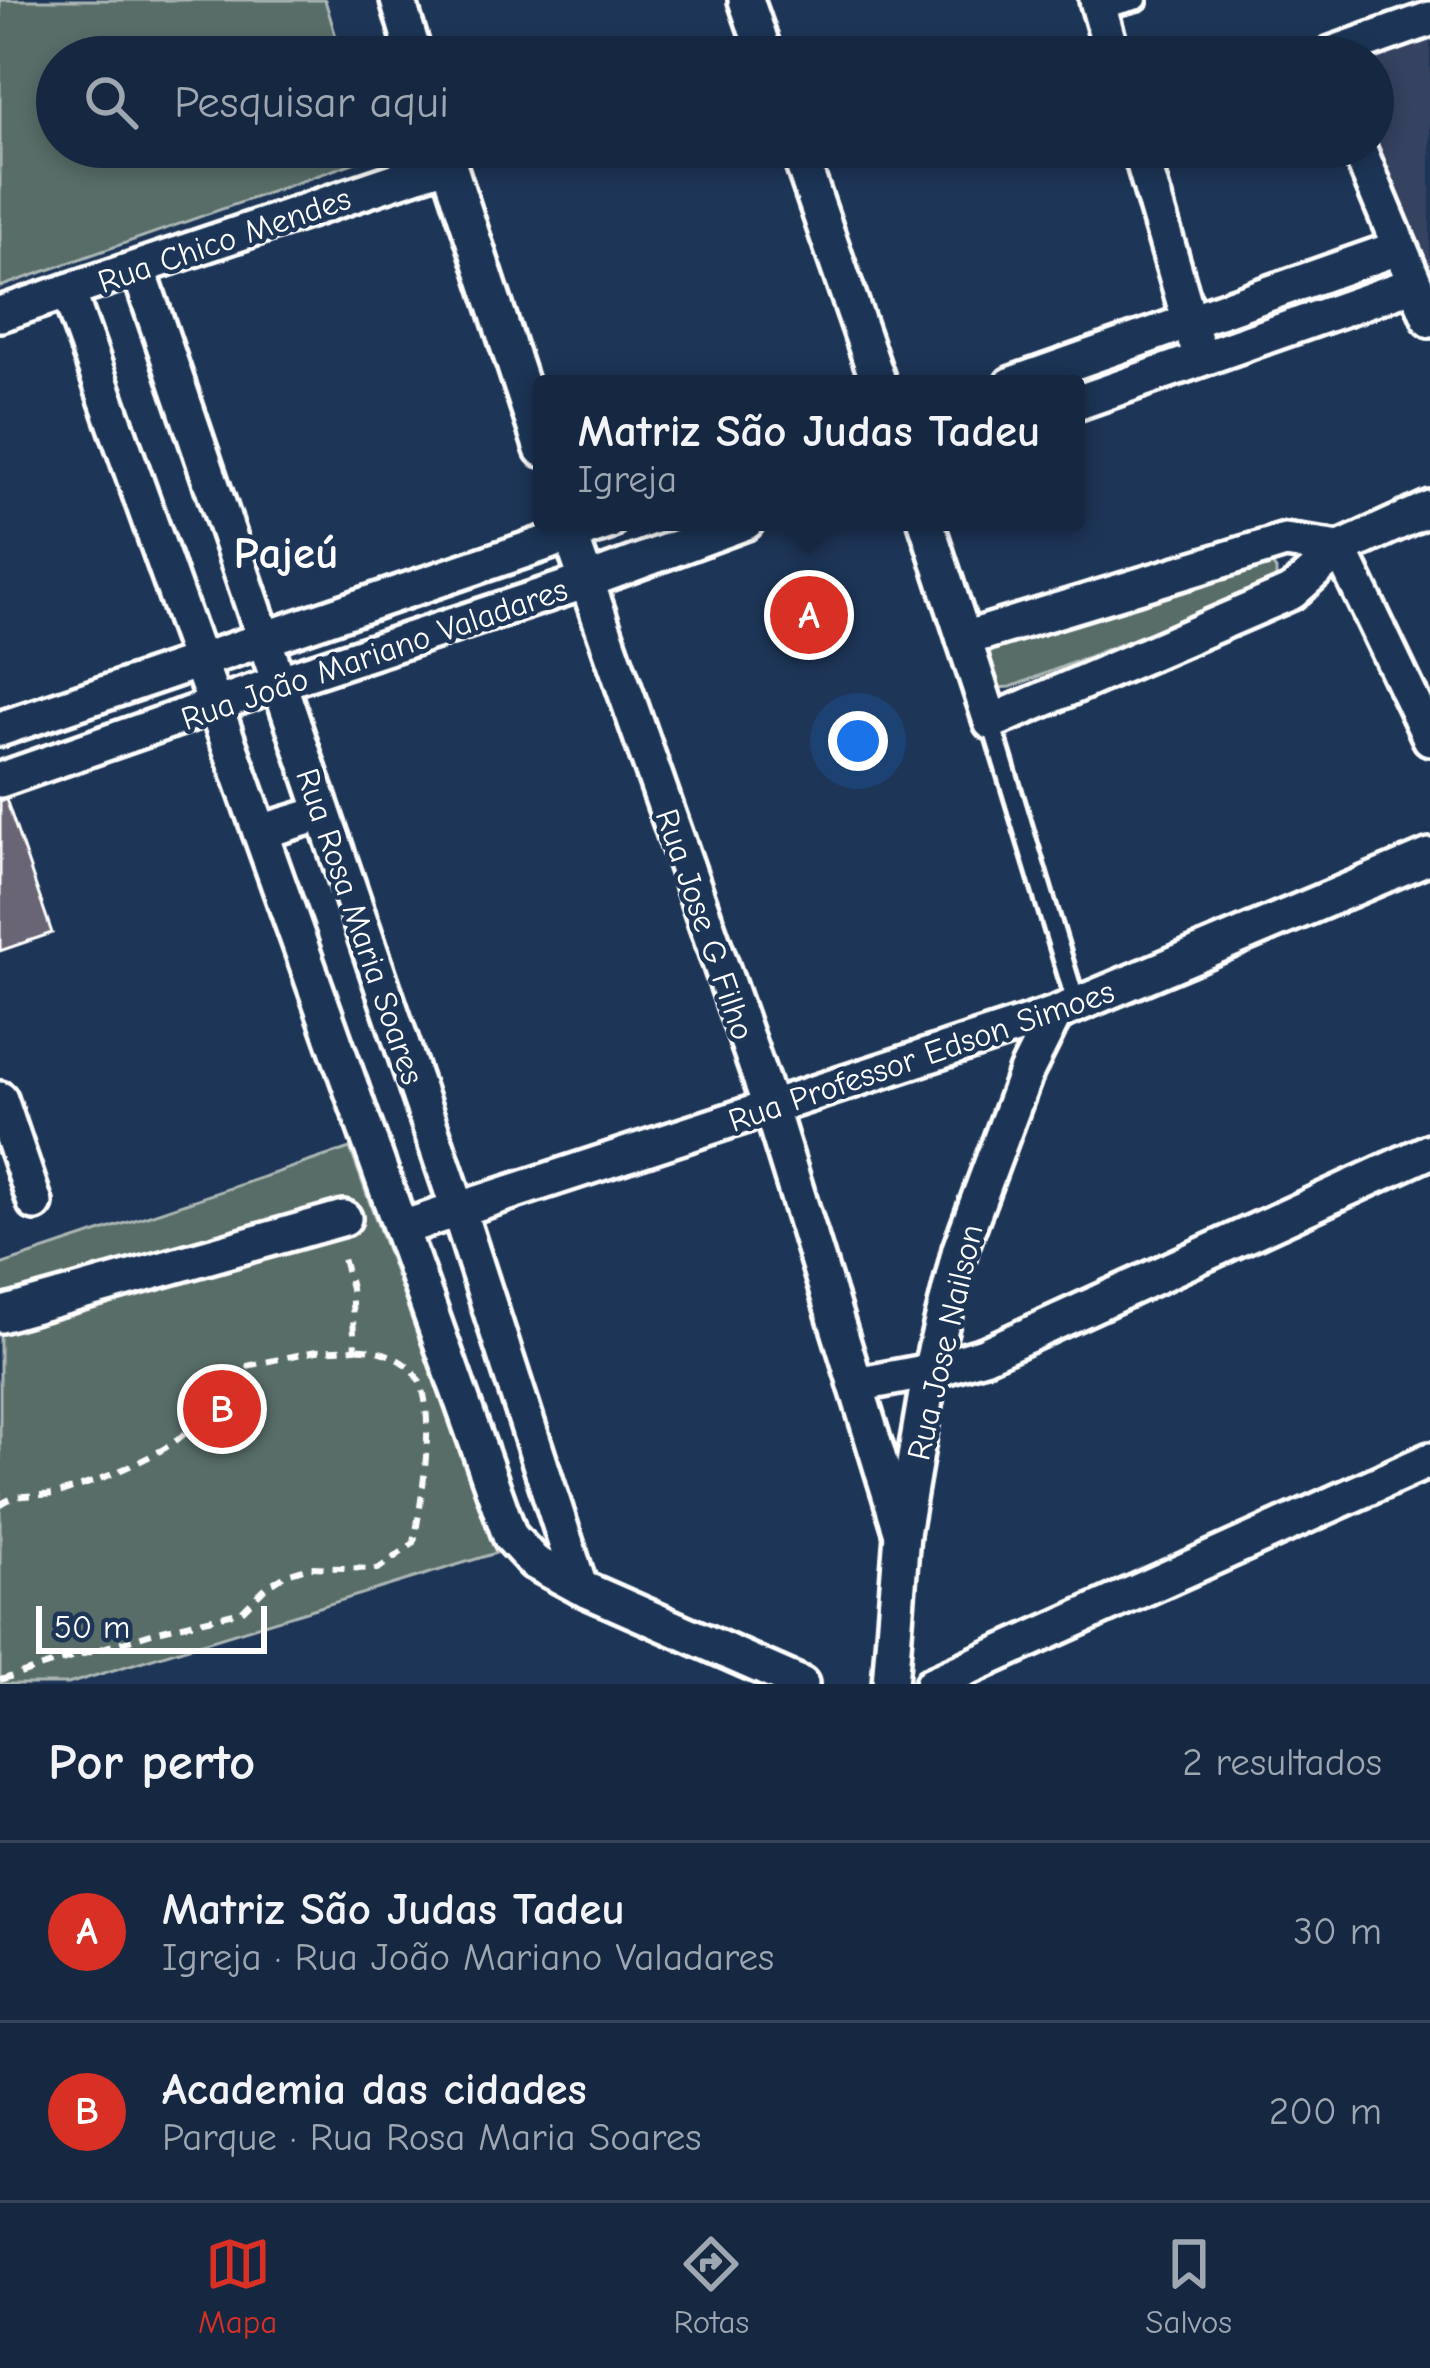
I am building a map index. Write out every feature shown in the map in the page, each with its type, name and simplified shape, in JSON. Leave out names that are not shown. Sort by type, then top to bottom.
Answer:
[{"type":"street","points":[[398,0],[409,36]]},
{"type":"street","points":[[746,0],[759,36]]},
{"type":"street","points":[[1098,5],[1107,36]]},
{"type":"street","points":[[1382,36],[1430,19]]},
{"type":"street","name":"Rua Chico Mendes","points":[[0,314],[410,168]]},
{"type":"street","points":[[449,168],[533,422]]},
{"type":"street","points":[[804,168],[876,375]]},
{"type":"street","points":[[1145,168],[1201,359]]},
{"type":"street","points":[[1366,168],[1430,320]]},
{"type":"street","points":[[1038,375],[1398,248]]},
{"type":"street","name":"Rua Rosa Maria Soares","points":[[138,268],[458,1209],[580,1587]]},
{"type":"street","points":[[1085,400],[1414,284]]},
{"type":"street","name":"Rua Rosa Maria Soares","points":[[68,291],[510,1536],[534,1562],[580,1587]]},
{"type":"street","points":[[929,531],[991,722],[1292,592],[1340,549],[1430,508]]},
{"type":"street","name":"Rua João Mariano Valadares","points":[[0,729],[560,531]]},
{"type":"street","name":"Rua Jose G Filho","points":[[569,531],[770,1106],[902,1534]]},
{"type":"street","name":"Rua João Mariano Valadares","points":[[0,780],[722,531]]},
{"type":"street","points":[[964,639],[1285,542],[1340,549]]},
{"type":"street","points":[[1340,549],[1430,738]]},
{"type":"street","points":[[260,832],[323,813]]},
{"type":"street","name":"Rua Professor Edson Simoes","points":[[402,1228],[1066,1010],[1430,856]]},
{"type":"street","name":"Rua Jose Nailson","points":[[890,1684],[902,1534],[930,1371],[961,1250],[1026,1072],[1066,1010]]},
{"type":"street","points":[[0,1099],[35,1204]]},
{"type":"street","points":[[856,1385],[984,1355],[1430,1151]]},
{"type":"street","points":[[0,1315],[344,1218]]},
{"type":"street","points":[[469,1413],[518,1397]]},
{"type":"street","points":[[932,1684],[1430,1460]]},
{"type":"street","points":[[580,1587],[801,1684]]},
{"type":"lane","points":[[1098,5],[1138,0]]},
{"type":"lane","points":[[991,722],[1066,1010]]},
{"type":"path","points":[[344,1218],[341,1256],[351,1288],[356,1349]]},
{"type":"path","points":[[0,1505],[10,1497],[74,1487],[162,1450],[184,1435],[231,1373],[242,1367],[316,1351],[372,1348],[393,1357],[418,1378],[426,1411],[414,1543],[378,1569],[310,1567],[266,1587],[242,1611],[158,1631],[0,1681]]},
{"type":"shaded area","points":[[1430,33],[1430,281],[1384,168],[1394,168],[1394,50]]},
{"type":"green space","points":[[0,0],[325,0],[336,36],[36,36],[36,168],[339,168],[0,287]]},
{"type":"green space","points":[[1258,563],[1271,564],[1276,570],[1276,580],[1266,587],[1011,687],[996,688],[983,664],[997,649]]},
{"type":"green space","points":[[350,1148],[496,1553],[68,1684],[0,1684],[0,1265]]},
{"type":"building","points":[[6,799],[52,933],[0,951],[0,801]]},
{"type":"place","name":"Matriz São Judas Tadeu","points":[[809,615]]},
{"type":"place","name":"Academia das cidades","points":[[222,1409]]},
{"type":"district","name":"Pajeú","points":[[286,552]]}]
